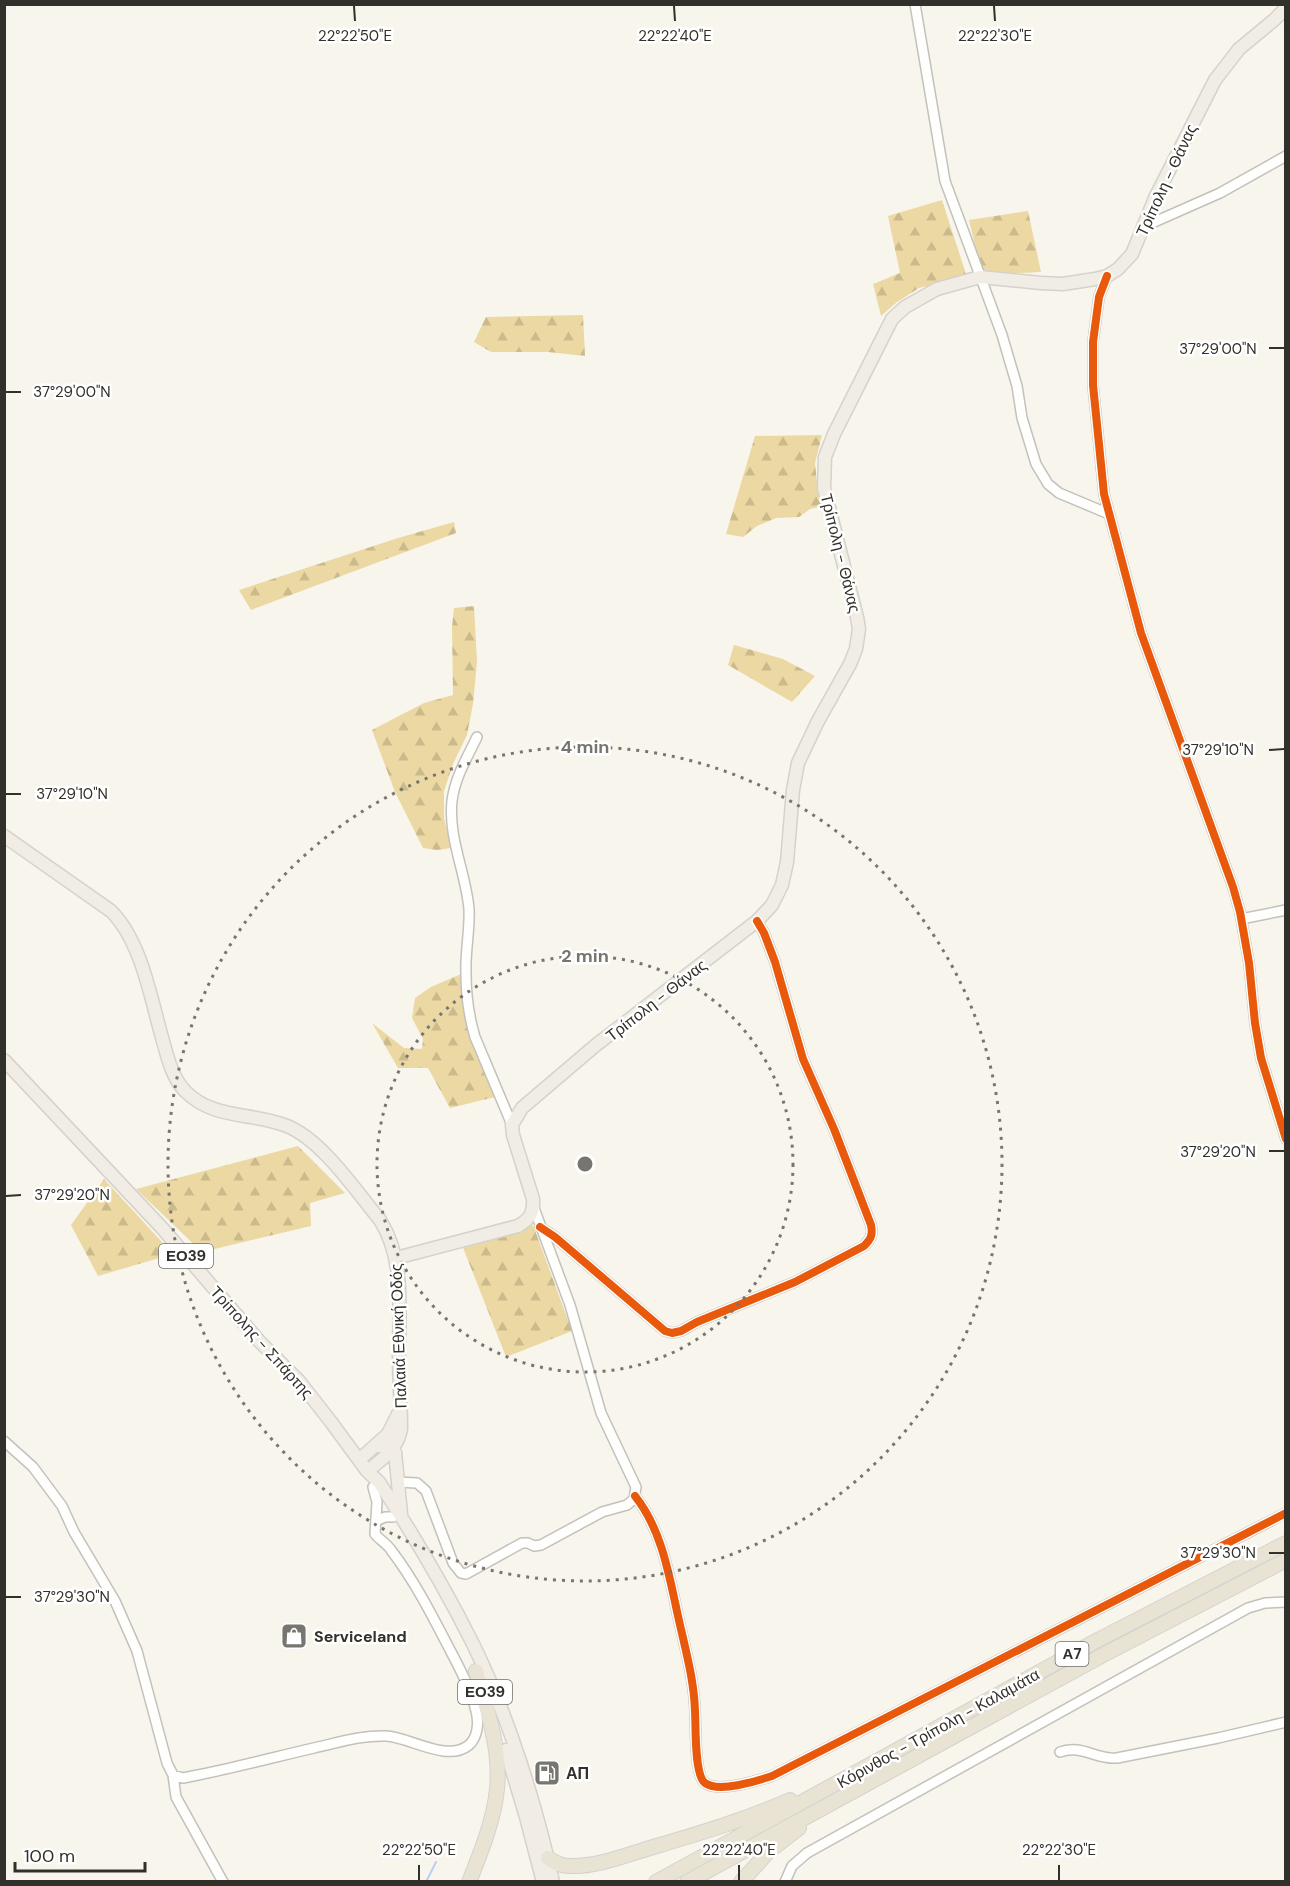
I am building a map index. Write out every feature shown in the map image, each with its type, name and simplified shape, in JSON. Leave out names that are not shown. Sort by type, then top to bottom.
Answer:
[{"type":"highway","name":"Κόρινθος - Τρίπολη - Καλαμάτα","points":[[656,1881],[1096,1641],[1286,1543]]},
{"type":"highway","name":"Κόρινθος - Τρίπολη - Καλαμάτα","points":[[687,1881],[1103,1655],[1286,1560]]},
{"type":"highway","points":[[470,1881],[494,1808],[497,1779],[494,1735],[476,1671]]},
{"type":"highway","points":[[548,1858],[558,1865],[577,1866],[623,1856],[729,1823],[861,1770]]},
{"type":"highway","points":[[741,1881],[768,1852],[836,1801]]},
{"type":"main road","name":"Τρίπολη - Θάνας","points":[[512,1125],[522,1108],[536,1095],[596,1045],[757,921],[778,895],[787,862],[793,790],[798,763],[818,721],[850,664],[858,639],[857,617],[824,488],[824,468],[828,446],[886,330],[897,313],[937,289],[980,278],[1053,284],[1107,276],[1126,263],[1132,254],[1155,198],[1215,80],[1239,49],[1286,8]]},
{"type":"main road","name":"Παλαιά Εθνική Οδός","points":[[4,836],[111,911],[127,929],[137,954],[169,1064],[185,1092],[204,1105],[220,1112],[273,1122],[287,1126],[305,1136],[329,1160],[387,1230],[396,1258],[399,1294],[399,1409],[401,1421],[400,1436],[393,1449]]},
{"type":"main road","name":"Τρίπολης - Σπάρτης","points":[[4,1060],[163,1229],[259,1341],[298,1381],[367,1471],[379,1482],[449,1614],[495,1716],[513,1770],[543,1881]]},
{"type":"main road","points":[[396,1258],[518,1226],[529,1218],[534,1208],[533,1199],[512,1125]]},
{"type":"main road","points":[[359,1460],[393,1427],[399,1409]]},
{"type":"main road","points":[[376,1446],[388,1446],[393,1449],[396,1458],[398,1518]]},
{"type":"main road","points":[[367,1471],[393,1449]]},
{"type":"main road","name":"Τρίπολης - Σπάρτης","points":[[367,1471],[373,1487],[398,1518],[442,1585],[473,1645],[487,1676],[523,1774],[553,1881]]},
{"type":"street","points":[[915,4],[945,181],[1002,334],[1017,386],[1022,418],[1030,446],[1048,484],[1059,493],[1109,514]]},
{"type":"street","points":[[1143,227],[1228,189],[1286,156]]},
{"type":"street","points":[[1107,276],[1099,297],[1093,342],[1093,385],[1104,494],[1141,633],[1230,875],[1249,963],[1258,1043],[1286,1139]]},
{"type":"street","points":[[477,737],[455,783],[452,802],[452,823],[468,906],[469,924],[465,972],[470,1022],[474,1037],[512,1125]]},
{"type":"street","points":[[1241,919],[1286,910]]},
{"type":"street","points":[[540,1227],[555,1237],[665,1331],[672,1333],[795,1282],[864,1246],[869,1241],[872,1225],[803,1059],[775,962],[757,921]]},
{"type":"street","points":[[397,1482],[417,1483],[426,1491],[453,1563],[461,1573],[466,1574],[522,1543],[541,1545],[602,1512],[627,1505],[635,1496],[636,1487],[601,1413],[570,1305],[534,1208]]},
{"type":"street","points":[[4,1441],[33,1467],[62,1506],[115,1601],[137,1652],[167,1763],[173,1775],[176,1797],[223,1881]]},
{"type":"street","points":[[173,1775],[183,1778],[369,1736],[388,1736],[443,1752],[453,1752],[471,1743],[478,1724],[477,1713],[465,1680],[441,1632],[402,1564],[375,1534],[377,1502],[373,1487]]},
{"type":"street","points":[[635,1496],[650,1516],[657,1532],[675,1603],[694,1687],[701,1778],[708,1785],[717,1786],[745,1784],[772,1776],[1286,1513]]},
{"type":"street","points":[[376,1521],[386,1517],[398,1518]]},
{"type":"street","points":[[785,1881],[795,1862],[817,1847],[1248,1608],[1265,1603],[1286,1602]]},
{"type":"street","points":[[1060,1752],[1066,1749],[1079,1749],[1102,1757],[1117,1758],[1286,1722]]},
{"type":"green space","points":[[942,200],[967,277],[919,288],[881,316],[873,284],[900,273],[888,216]]},
{"type":"green space","points":[[1028,211],[1041,272],[982,275],[969,220]]},
{"type":"green space","points":[[583,315],[585,356],[548,352],[491,352],[474,342],[486,317]]},
{"type":"green space","points":[[822,435],[815,463],[823,506],[810,509],[799,517],[776,518],[757,526],[743,537],[726,534],[755,436]]},
{"type":"green space","points":[[454,522],[456,533],[251,610],[239,590],[398,538]]},
{"type":"green space","points":[[474,606],[477,662],[473,704],[467,735],[453,764],[444,791],[444,818],[451,848],[437,850],[423,848],[395,792],[372,730],[424,703],[453,695],[454,608]]},
{"type":"green space","points":[[734,645],[783,659],[815,676],[792,702],[728,665]]},
{"type":"green space","points":[[461,974],[468,1032],[495,1097],[450,1108],[428,1068],[398,1068],[372,1023],[404,1048],[422,1049],[423,1039],[412,1018],[415,998],[431,987]]},
{"type":"green space","points":[[298,1146],[345,1193],[310,1203],[311,1226],[202,1252],[136,1189]]},
{"type":"green space","points":[[104,1179],[173,1254],[98,1276],[71,1225]]},
{"type":"green space","points":[[533,1225],[572,1331],[506,1357],[462,1245]]},
{"type":"waterway","points":[[426,1882],[436,1862]]},
{"type":"cycle path","points":[[1107,276],[1099,297],[1093,342],[1093,385],[1104,494],[1141,633],[1233,887],[1249,963],[1261,1058],[1286,1139]]},
{"type":"cycle path","points":[[540,1227],[555,1237],[665,1331],[672,1333],[795,1282],[864,1246],[868,1241],[872,1234],[871,1225],[834,1129],[803,1059],[775,962],[757,921]]},
{"type":"cycle path","points":[[635,1496],[652,1523],[671,1585],[693,1687],[696,1749],[701,1778],[705,1783],[719,1787],[738,1785],[772,1776],[1286,1513]]},
{"type":"place","name":"Serviceland","points":[[294,1636]]},
{"type":"place","name":"ΑΠ","points":[[547,1773]]}]
